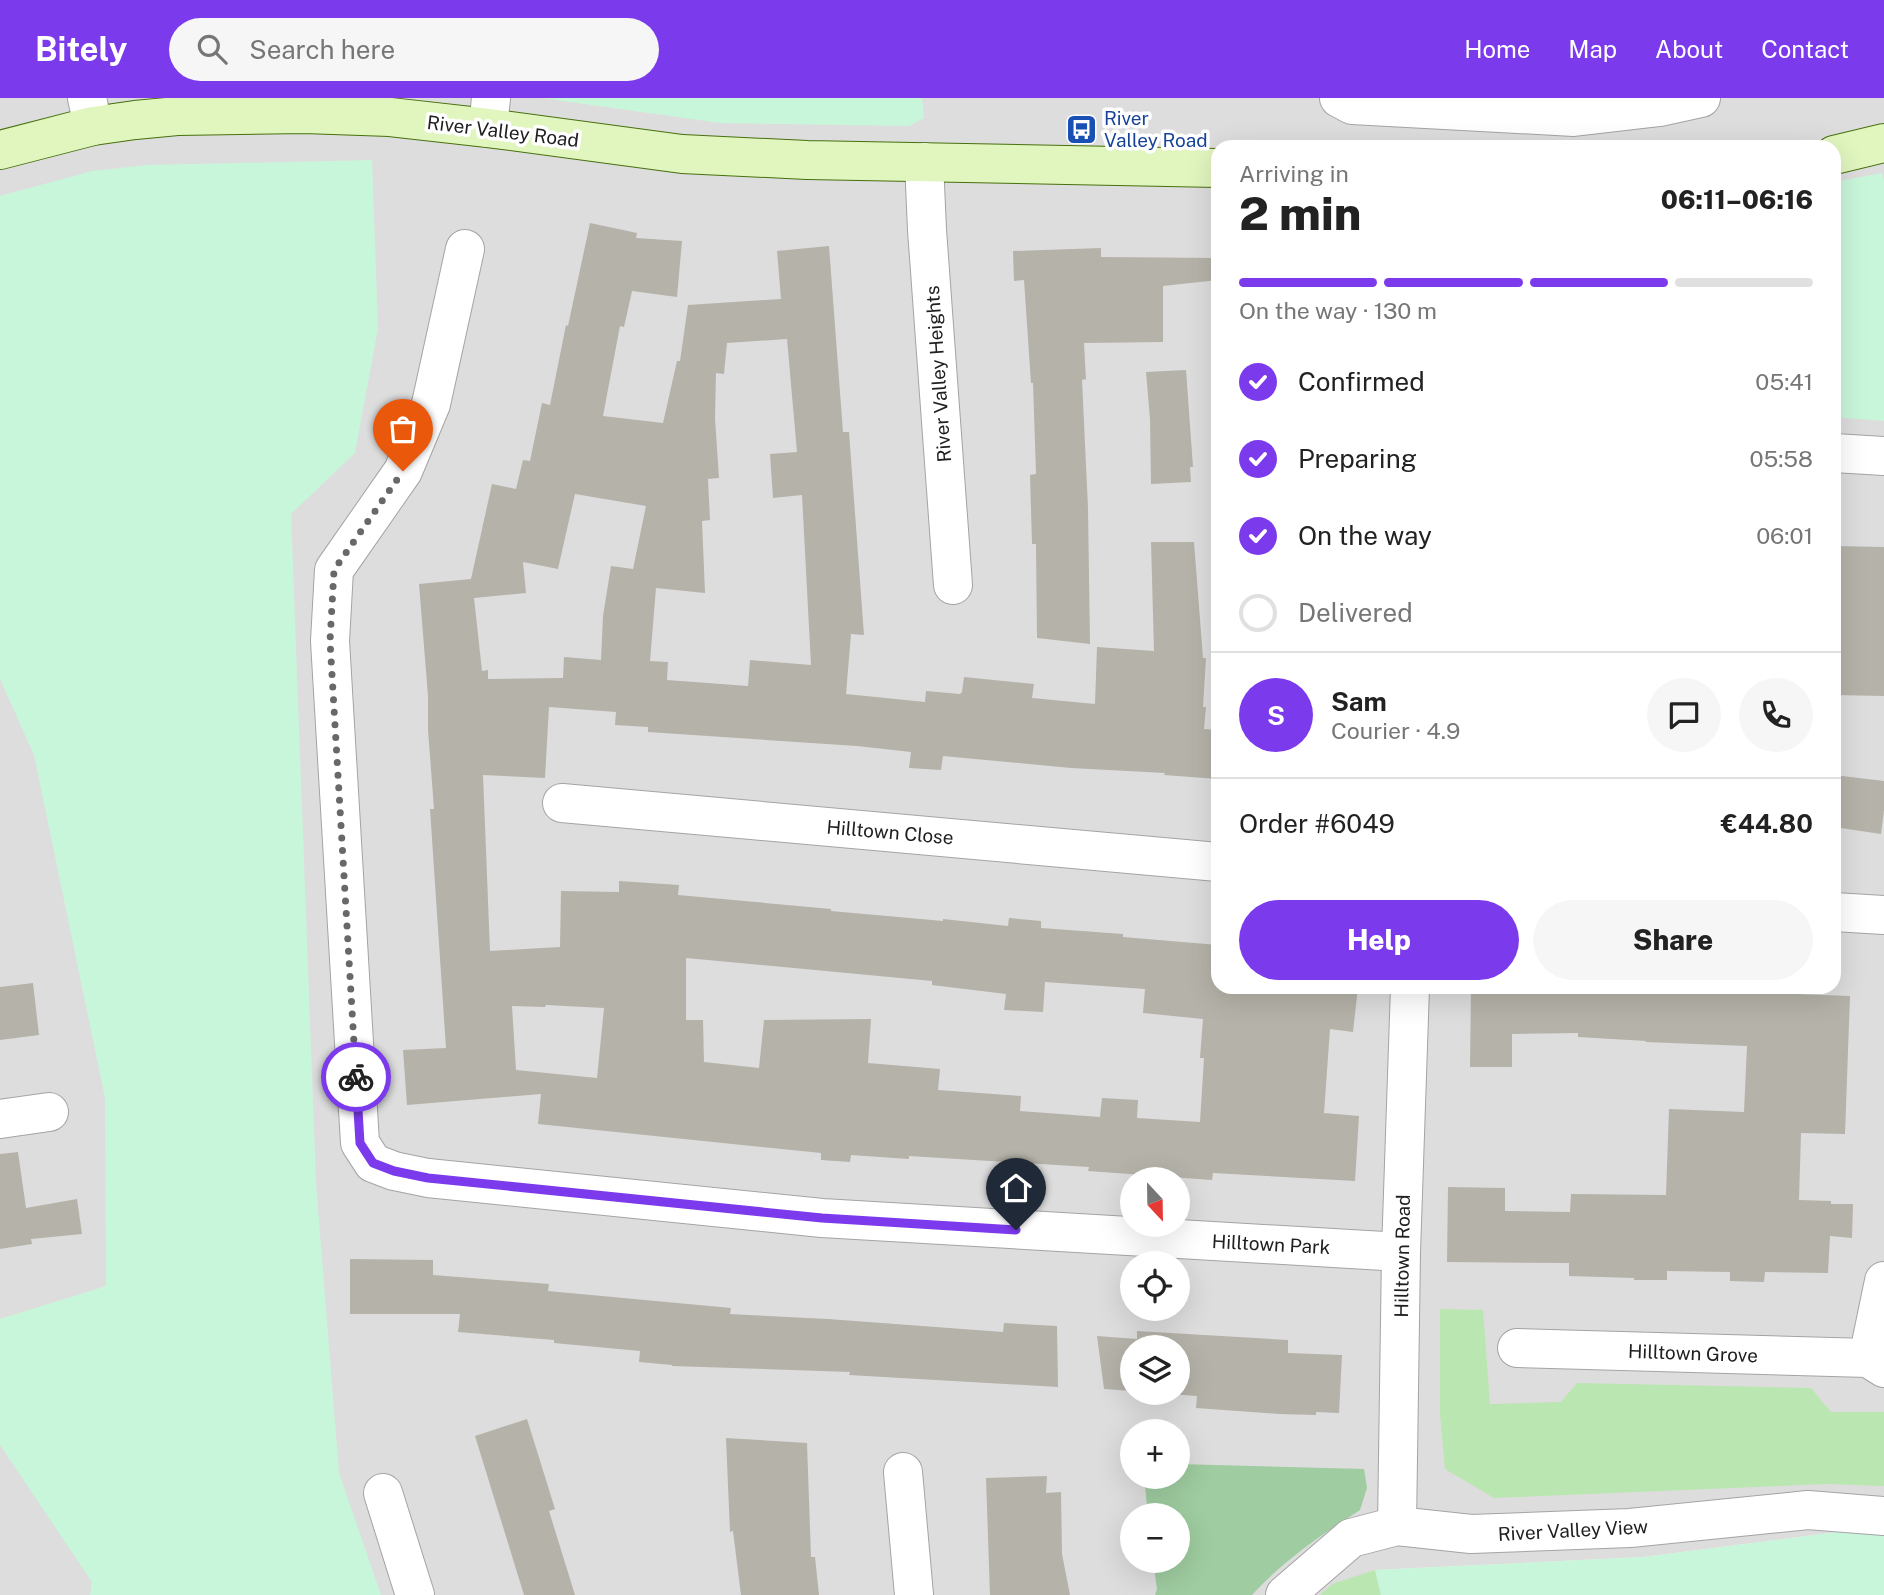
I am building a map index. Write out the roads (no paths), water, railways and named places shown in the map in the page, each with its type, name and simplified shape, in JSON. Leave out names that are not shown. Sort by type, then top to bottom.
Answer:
[{"type":"street","points":[[1339,98],[1352,105],[1574,117],[1660,107],[1701,98]]},
{"type":"street","name":"River Valley Road","points":[[0,150],[90,112],[177,116],[292,114],[390,117],[490,113],[682,154],[807,160],[1211,168]]},
{"type":"street","points":[[1841,153],[1884,143]]},
{"type":"street","name":"River Valley Heights","points":[[925,162],[927,230],[953,585]]},
{"type":"street","name":"Hilltown Park","points":[[465,249],[431,404],[403,471],[334,570],[330,641],[360,1143],[373,1163],[394,1171],[428,1178],[822,1218],[1401,1252]]},
{"type":"street","points":[[1841,453],[1884,456]]},
{"type":"street","name":"Hilltown Close","points":[[562,803],[1211,861]]},
{"type":"street","points":[[1841,912],[1884,915]]},
{"type":"street","name":"Hilltown Road","points":[[1397,1526],[1401,1252],[1410,994]]},
{"type":"street","points":[[0,1119],[49,1112]]},
{"type":"street","name":"Hilltown Grove","points":[[1517,1348],[1876,1363],[1884,1281]]},
{"type":"street","points":[[903,1472],[914,1595]]},
{"type":"street","points":[[383,1493],[415,1595]]},
{"type":"street","name":"River Valley View","points":[[1285,1595],[1351,1538],[1397,1526],[1472,1534],[1630,1528],[1808,1510],[1884,1517]]},
{"type":"place","name":"River Valley Road","points":[[1081,129]]}]
